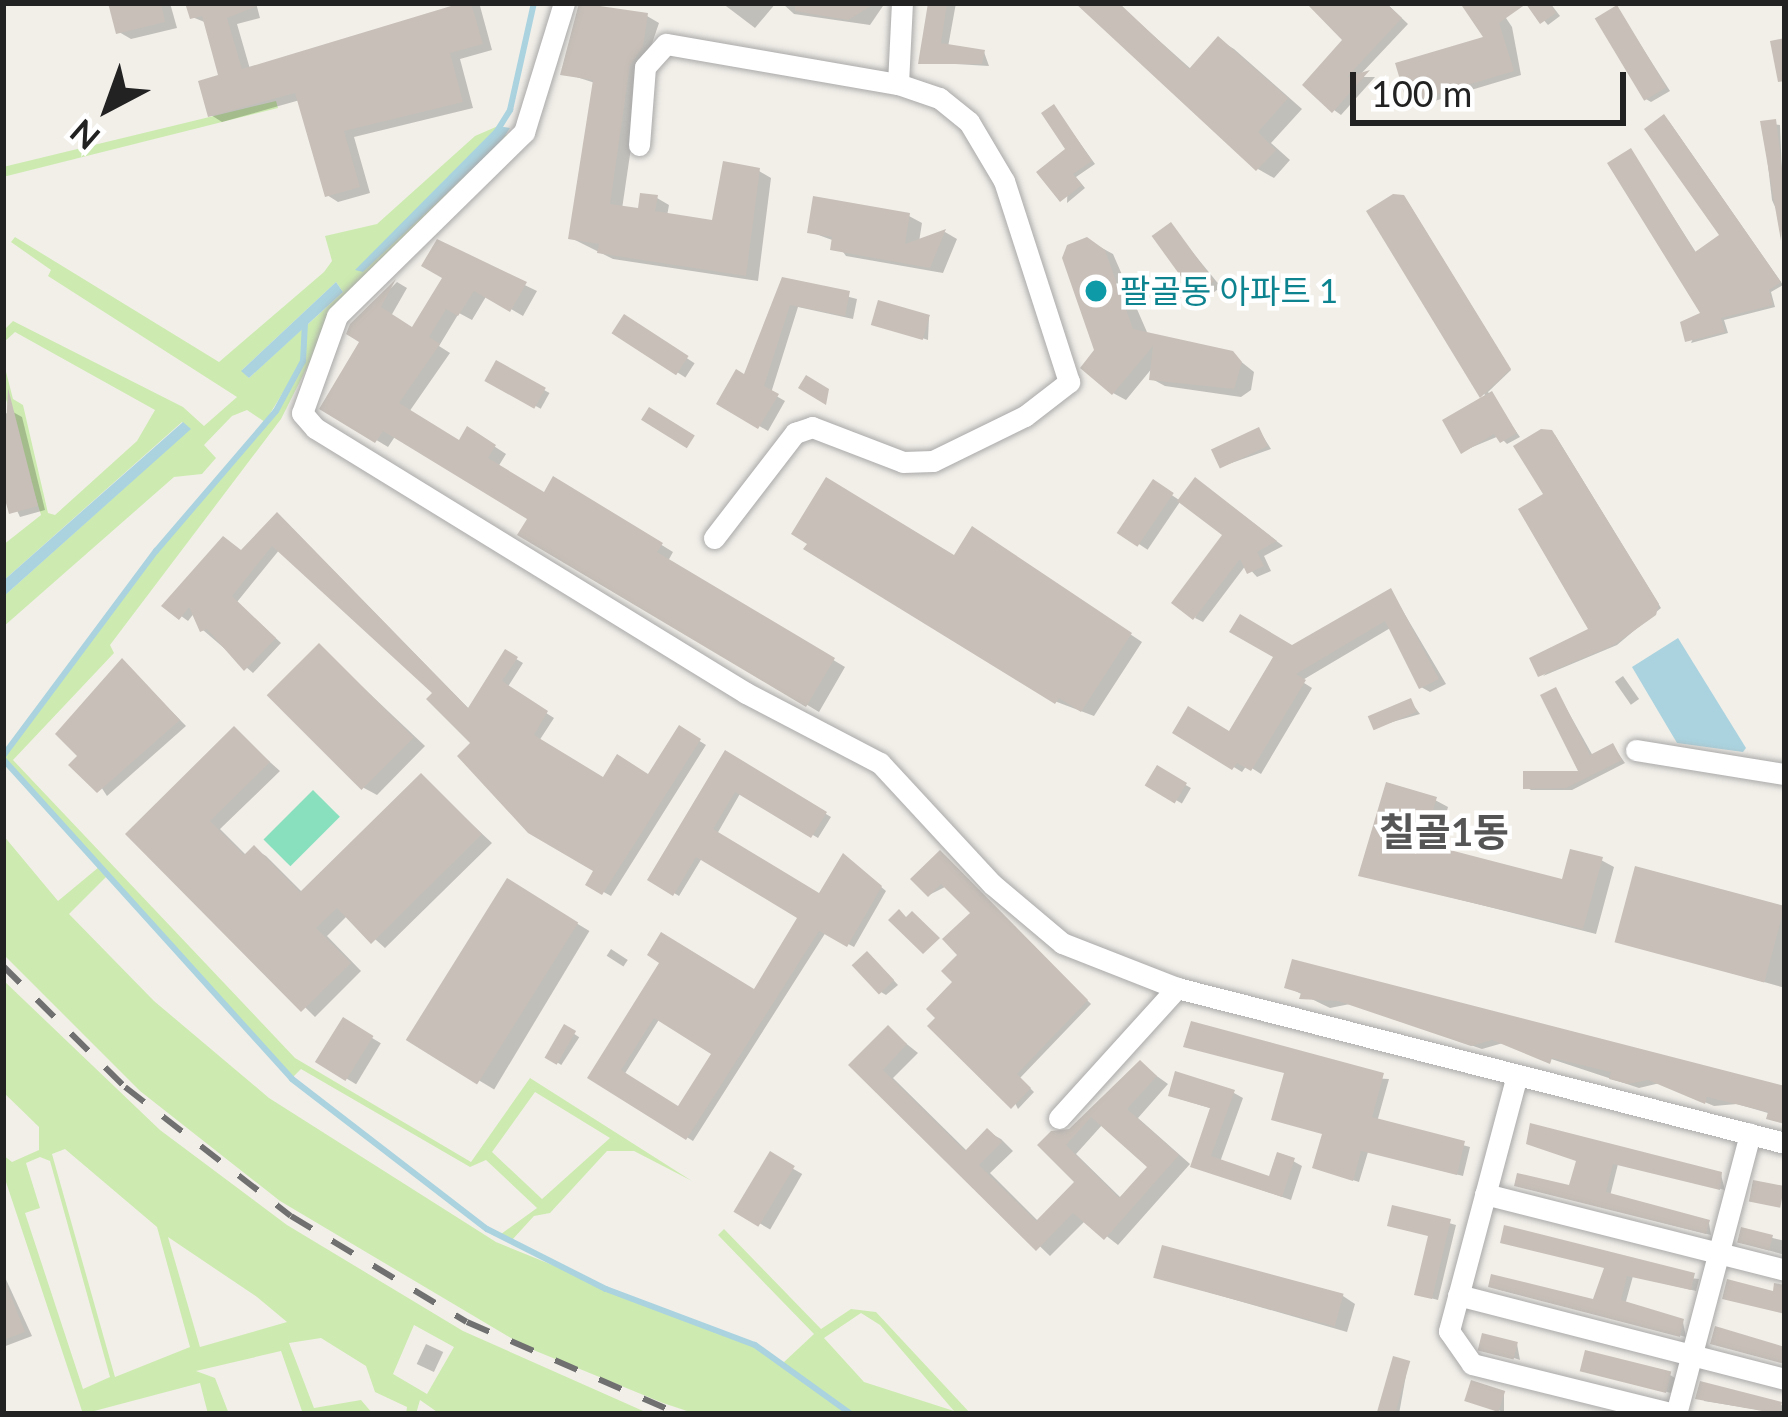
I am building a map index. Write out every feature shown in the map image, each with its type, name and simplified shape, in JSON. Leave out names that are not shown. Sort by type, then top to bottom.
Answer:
[{"type":"street","points":[[564,3],[524,132],[337,316],[302,413],[314,428],[746,693],[880,763],[992,884],[1062,943],[1177,988],[1785,1143]]},
{"type":"street","points":[[898,85],[902,3]]},
{"type":"street","points":[[639,145],[645,67],[666,44],[898,85],[939,98],[969,122],[1004,181],[1069,382],[1024,416],[933,461],[904,463],[812,427],[795,433],[714,538]]},
{"type":"street","points":[[1636,750],[1785,774]]},
{"type":"street","points":[[1059,1118],[1177,988]]},
{"type":"street","points":[[1517,1075],[1449,1331],[1472,1364],[1675,1414],[1750,1134]]},
{"type":"street","points":[[1485,1194],[1785,1270]]},
{"type":"street","points":[[1458,1295],[1785,1379]]},
{"type":"green space","points":[[276,101],[278,108],[3,177],[3,167]]},
{"type":"green space","points":[[498,126],[486,142],[517,131],[336,310],[281,419],[110,645],[114,653],[13,760],[295,1058],[471,1162],[530,1078],[692,1181],[634,1151],[607,1151],[550,1213],[534,1216],[512,1240],[501,1234],[537,1208],[486,1160],[470,1167],[301,1069],[293,1077],[3,758],[157,552],[277,412],[305,361],[306,326],[343,292],[336,282],[242,370],[249,378],[303,328],[302,361],[265,422],[247,410],[232,416],[204,445],[216,458],[202,474],[174,477],[3,627],[3,597],[190,429],[182,422],[3,581],[3,545],[41,515],[3,389],[3,360],[13,399],[23,405],[48,513],[55,515],[137,441],[155,410],[15,332],[3,343],[3,331],[13,321],[183,407],[204,426],[237,397],[48,276],[51,270],[11,242],[15,237],[219,362],[324,272],[332,261],[325,236],[377,224],[475,136]],"holes":[[[535,1092],[610,1138],[542,1199],[492,1152]]]},
{"type":"green space","points":[[313,790],[340,817],[290,866],[264,839]]},
{"type":"green space","points":[[3,835],[58,901],[99,867],[107,876],[69,914],[154,1001],[269,1098],[496,1242],[754,1347],[848,1414],[696,1414],[663,1403],[526,1347],[280,1201],[140,1091],[3,954]]},
{"type":"green space","points":[[3,980],[160,1130],[287,1225],[463,1331],[650,1414],[440,1414],[420,1400],[416,1414],[406,1414],[407,1407],[375,1392],[366,1366],[321,1338],[289,1343],[314,1408],[361,1400],[373,1414],[303,1414],[281,1351],[196,1371],[215,1378],[229,1414],[208,1414],[200,1383],[83,1414],[3,1173],[3,1155],[12,1162],[39,1150],[39,1127],[3,1092]],"holes":[[[65,1149],[157,1227],[190,1347],[115,1377],[52,1154]],[[40,1157],[50,1161],[110,1377],[83,1389],[25,1213],[40,1208],[26,1163]],[[168,1237],[287,1322],[200,1347]],[[414,1325],[454,1347],[427,1394],[393,1374]]]},
{"type":"green space","points":[[724,1229],[821,1329],[851,1309],[876,1312],[971,1414],[852,1414],[797,1381],[767,1358],[784,1362],[814,1334],[718,1235]],"holes":[[[861,1313],[880,1325],[954,1411],[864,1382],[824,1338]]]},
{"type":"water","points":[[498,126],[510,128],[500,143],[363,272],[355,270]]},
{"type":"water","points":[[336,282],[343,292],[249,378],[241,371]]},
{"type":"water","points":[[183,422],[191,429],[3,597],[3,581]]},
{"type":"water","points":[[1678,638],[1746,748],[1743,752],[1677,743],[1632,667]]},
{"type":"building","points":[[108,3],[161,3],[165,22],[116,34]]},
{"type":"building","points":[[185,3],[265,3],[227,18],[242,69],[461,3],[471,3],[483,44],[450,53],[463,102],[344,131],[360,187],[325,197],[295,93],[208,117],[198,81],[218,75],[202,16],[190,19]]},
{"type":"building","points":[[579,3],[648,13],[643,47],[630,66],[610,204],[638,208],[640,193],[658,195],[655,211],[712,220],[723,161],[760,168],[746,276],[597,253],[599,244],[568,239],[593,80],[560,75]]},
{"type":"building","points":[[795,3],[876,3],[848,20],[795,11]]},
{"type":"building","points":[[928,3],[947,3],[941,43],[985,50],[982,64],[918,64]]},
{"type":"building","points":[[1075,3],[1119,3],[1189,69],[1218,36],[1288,98],[1258,132],[1276,150],[1256,171]]},
{"type":"building","points":[[1306,3],[1386,3],[1402,18],[1347,77],[1370,70],[1332,113],[1302,85],[1342,40]]},
{"type":"building","points":[[1460,3],[1550,3],[1556,13],[1540,24],[1526,4],[1499,23],[1514,71],[1407,103],[1395,63],[1483,37]]},
{"type":"building","points":[[1617,5],[1666,87],[1644,101],[1595,18]]},
{"type":"building","points":[[1785,38],[1785,81],[1778,82],[1770,41]]},
{"type":"building","points":[[1054,104],[1092,161],[1073,174],[1082,185],[1060,202],[1036,172],[1065,149],[1041,113]]},
{"type":"building","points":[[1664,114],[1781,282],[1769,290],[1773,305],[1721,318],[1725,332],[1685,342],[1680,322],[1700,313],[1607,163],[1631,148],[1695,252],[1719,235],[1644,129]]},
{"type":"building","points":[[1776,119],[1785,194],[1781,241],[1760,121]]},
{"type":"building","points":[[1393,194],[1404,195],[1511,369],[1480,398],[1366,211]]},
{"type":"building","points":[[813,196],[910,213],[905,244],[946,229],[930,268],[830,250],[832,237],[807,233]]},
{"type":"building","points":[[1171,222],[1214,281],[1194,295],[1152,236]]},
{"type":"building","name":"팔골동 아파트 1","points":[[1087,237],[1105,250],[1133,329],[1233,351],[1242,362],[1234,389],[1149,380],[1153,346],[1112,395],[1080,368],[1094,350],[1062,258],[1067,245]]},
{"type":"building","points":[[437,239],[527,282],[510,312],[474,291],[458,316],[446,309],[429,337],[440,344],[399,403],[459,440],[467,426],[496,445],[488,458],[544,492],[553,476],[663,543],[657,552],[835,658],[806,707],[517,535],[527,519],[383,431],[375,443],[319,409],[359,342],[346,334],[350,324],[396,279],[381,307],[412,327],[442,278],[421,266]]},
{"type":"building","points":[[782,277],[850,291],[845,316],[790,305],[764,386],[779,394],[758,429],[716,404],[736,369],[744,374]]},
{"type":"building","points":[[878,300],[930,315],[923,340],[871,325]]},
{"type":"building","points":[[624,314],[689,356],[676,375],[611,333]]},
{"type":"building","points":[[496,360],[546,388],[534,409],[484,381]]},
{"type":"building","points":[[806,375],[829,389],[826,405],[798,388]]},
{"type":"building","points":[[8,388],[38,506],[9,514],[3,492]]},
{"type":"building","points":[[1492,391],[1517,433],[1500,443],[1494,434],[1461,454],[1442,420]]},
{"type":"building","points":[[649,407],[695,436],[687,448],[641,420]]},
{"type":"building","points":[[1259,427],[1268,446],[1220,468],[1211,449]]},
{"type":"building","points":[[1541,429],[1552,430],[1659,604],[1656,615],[1614,645],[1538,677],[1529,658],[1588,629],[1518,509],[1543,494],[1513,446]]},
{"type":"building","points":[[826,477],[954,555],[972,526],[1132,633],[1081,712],[1059,698],[1055,704],[803,549],[807,544],[791,534]]},
{"type":"building","points":[[1195,477],[1277,541],[1257,552],[1264,566],[1247,574],[1240,559],[1193,620],[1171,603],[1222,535],[1177,501]]},
{"type":"building","points":[[1153,479],[1174,493],[1137,547],[1117,533]]},
{"type":"building","points":[[277,512],[468,708],[505,649],[518,657],[502,681],[548,711],[534,735],[603,777],[617,754],[648,774],[679,725],[701,739],[602,895],[585,885],[593,871],[528,833],[457,756],[470,743],[426,699],[432,693],[272,546],[232,596],[276,638],[244,671],[207,629],[200,632],[189,607],[179,620],[161,606],[223,536],[241,550]]},
{"type":"building","points":[[1391,588],[1439,679],[1419,689],[1385,621],[1296,674],[1306,680],[1251,771],[1237,763],[1232,770],[1172,733],[1188,706],[1229,731],[1273,657],[1229,632],[1240,614],[1292,645]]},
{"type":"building","points":[[319,643],[414,738],[361,790],[267,695]]},
{"type":"building","points":[[122,658],[180,720],[97,793],[68,765],[77,756],[55,734]]},
{"type":"building","points":[[1556,687],[1590,755],[1613,743],[1622,760],[1566,788],[1523,789],[1523,771],[1578,771],[1540,695]]},
{"type":"building","points":[[1411,698],[1417,712],[1374,730],[1368,716]]},
{"type":"building","points":[[234,726],[270,762],[210,821],[244,855],[254,845],[300,892],[421,773],[482,834],[371,944],[337,908],[316,928],[351,963],[301,1012],[125,834]]},
{"type":"building","points":[[725,750],[827,812],[811,838],[735,792],[713,829],[819,893],[843,853],[882,886],[847,947],[819,931],[686,1140],[587,1078],[659,963],[647,955],[661,932],[754,989],[797,918],[696,857],[673,896],[647,880]],"holes":[[[654,1018],[711,1054],[678,1106],[621,1070]]]},
{"type":"building","points":[[1157,765],[1187,783],[1175,804],[1145,786]]},
{"type":"building","points":[[1386,782],[1437,797],[1423,843],[1562,879],[1570,849],[1603,857],[1583,929],[1358,876]]},
{"type":"building","points":[[940,850],[1088,1000],[1017,1074],[1031,1088],[1011,1109],[927,1026],[935,1018],[926,1009],[952,982],[941,971],[957,955],[942,939],[970,913],[941,884],[928,897],[910,879]]},
{"type":"building","points":[[1635,866],[1785,906],[1764,982],[1615,942]]},
{"type":"building","points":[[507,878],[578,923],[477,1084],[406,1040]]},
{"type":"building","points":[[899,909],[906,917],[912,911],[940,938],[923,954],[888,920]]},
{"type":"building","points":[[867,951],[894,980],[879,995],[852,965]]},
{"type":"building","points":[[1292,959],[1785,1086],[1785,1124],[1766,1119],[1768,1112],[1707,1097],[1705,1104],[1648,1080],[1628,1084],[1609,1079],[1611,1072],[1552,1058],[1550,1064],[1492,1040],[1471,1046],[1338,1001],[1299,999],[1301,993],[1284,988]]},
{"type":"building","points":[[343,1017],[374,1036],[345,1081],[315,1062]]},
{"type":"building","points":[[1191,1021],[1384,1073],[1372,1117],[1465,1141],[1457,1175],[1361,1151],[1353,1181],[1312,1168],[1322,1134],[1271,1120],[1284,1073],[1183,1047]]},
{"type":"building","points":[[564,1024],[576,1031],[557,1065],[545,1058]]},
{"type":"building","points":[[888,1025],[907,1044],[883,1070],[965,1151],[987,1128],[1002,1142],[979,1165],[1036,1221],[1074,1182],[1037,1145],[1051,1131],[1069,1129],[1140,1060],[1157,1076],[1127,1109],[1179,1155],[1104,1240],[1073,1213],[1036,1251],[848,1065]],"holes":[[[1091,1117],[1147,1167],[1119,1198],[1066,1145]]]},
{"type":"building","points":[[1175,1071],[1235,1090],[1211,1156],[1269,1176],[1277,1152],[1295,1158],[1282,1197],[1190,1167],[1210,1108],[1168,1096]]},
{"type":"building","points":[[1530,1123],[1722,1172],[1720,1190],[1613,1164],[1606,1192],[1710,1220],[1706,1234],[1514,1186],[1517,1173],[1569,1185],[1576,1161],[1526,1144]]},
{"type":"building","points":[[770,1151],[795,1166],[758,1227],[733,1212]]},
{"type":"building","points":[[1753,1180],[1784,1186],[1780,1208],[1749,1202]]},
{"type":"building","points":[[1392,1205],[1451,1219],[1432,1299],[1414,1295],[1428,1236],[1387,1226]]},
{"type":"building","points":[[1504,1225],[1695,1273],[1691,1290],[1627,1276],[1621,1300],[1684,1319],[1680,1337],[1488,1287],[1491,1274],[1593,1299],[1604,1268],[1500,1243]]},
{"type":"building","points":[[1741,1227],[1773,1235],[1769,1251],[1737,1243]]},
{"type":"building","points":[[1162,1245],[1344,1294],[1335,1326],[1153,1278]]},
{"type":"building","points":[[3,1279],[25,1332],[3,1340]]},
{"type":"building","points":[[1727,1279],[1773,1291],[1774,1283],[1785,1285],[1785,1314],[1722,1299]]},
{"type":"building","points":[[1715,1326],[1785,1347],[1785,1364],[1710,1344]]},
{"type":"building","points":[[1482,1333],[1518,1342],[1514,1359],[1478,1350]]},
{"type":"building","points":[[1585,1350],[1671,1372],[1666,1393],[1580,1371]]},
{"type":"building","points":[[1393,1356],[1410,1361],[1395,1414],[1376,1414]]},
{"type":"building","points":[[1471,1380],[1505,1391],[1498,1412],[1464,1401]]},
{"type":"building","points":[[1700,1381],[1782,1402],[1779,1414],[1695,1399]]},
{"type":"waterway","points":[[497,131],[510,110],[534,3]]},
{"type":"waterway","points":[[3,756],[156,551],[276,411],[303,361],[305,322]]},
{"type":"waterway","points":[[3,759],[292,1079],[487,1229],[606,1289],[755,1345],[851,1414]]},
{"type":"railway","points":[[3,966],[125,1087],[291,1216],[467,1322],[679,1414]]},
{"type":"place","name":"팔골동 아파트 1","points":[[1096,291]]},
{"type":"district","name":"칠골1동","points":[[1444,831]]}]
